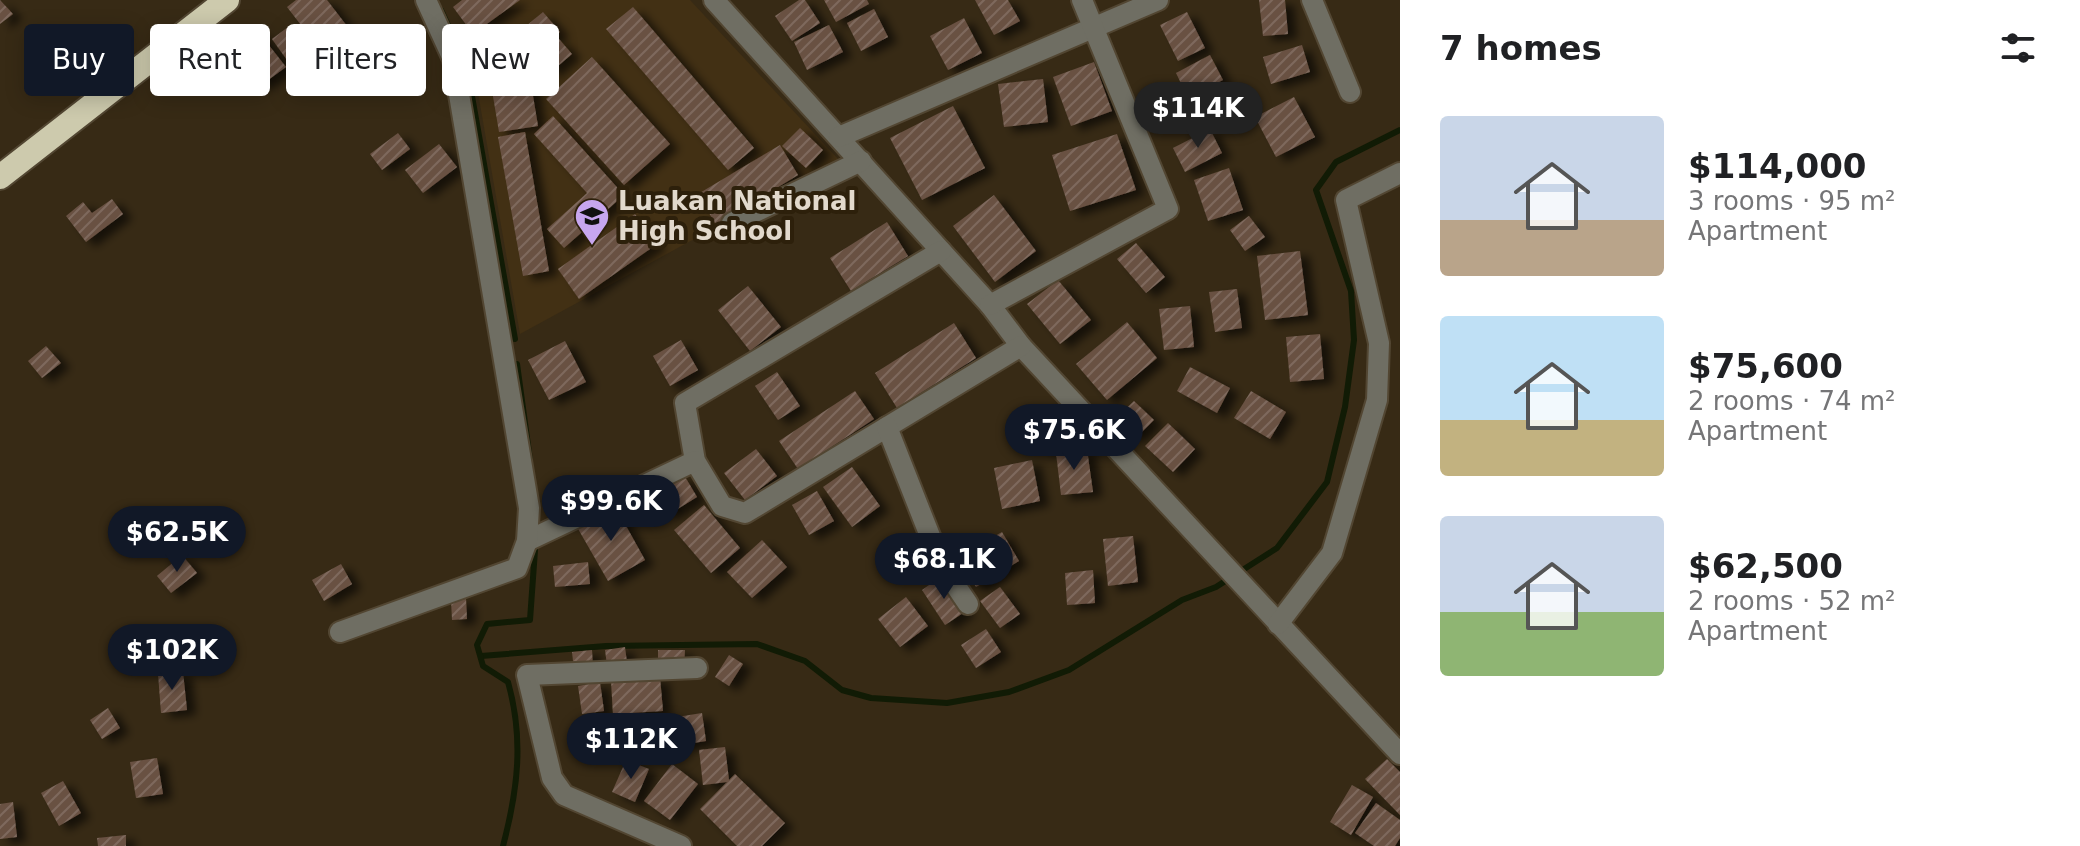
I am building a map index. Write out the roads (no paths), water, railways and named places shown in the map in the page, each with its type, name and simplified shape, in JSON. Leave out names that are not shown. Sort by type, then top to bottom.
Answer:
[{"type":"highway","points":[[0,177],[227,0]]},
{"type":"street","points":[[340,632],[517,568],[527,541],[529,508],[453,59],[426,0]]},
{"type":"street","points":[[714,0],[990,305],[1021,346],[1400,754]]},
{"type":"street","points":[[990,305],[1168,209],[1082,0]]},
{"type":"street","points":[[839,137],[1158,0]]},
{"type":"street","points":[[1312,0],[1350,92]]},
{"type":"street","points":[[732,223],[861,161]]},
{"type":"street","points":[[1278,624],[1332,553],[1377,400],[1379,343],[1346,200],[1400,173]]},
{"type":"street","points":[[941,251],[685,403],[695,461],[722,506],[745,513],[1021,346]]},
{"type":"street","points":[[887,427],[941,564],[968,604]]},
{"type":"street","points":[[527,541],[695,461]]},
{"type":"street","points":[[681,846],[564,795],[552,778],[527,675],[697,668]]},
{"type":"waterway","points":[[441,10],[465,62],[515,339]]},
{"type":"waterway","points":[[481,656],[606,646],[757,644],[805,661],[842,690],[871,698],[947,703],[1009,692],[1069,670],[1182,600],[1216,587],[1277,548],[1327,482],[1345,407],[1354,340],[1351,291],[1316,190],[1336,162],[1400,130]]},
{"type":"waterway","points":[[517,364],[530,460]]},
{"type":"waterway","points":[[503,846],[515,784],[516,724],[508,682],[483,666],[477,645],[487,624],[530,620],[535,550]]},
{"type":"place","name":"Luakan National High School","points":[[592,247]]}]
